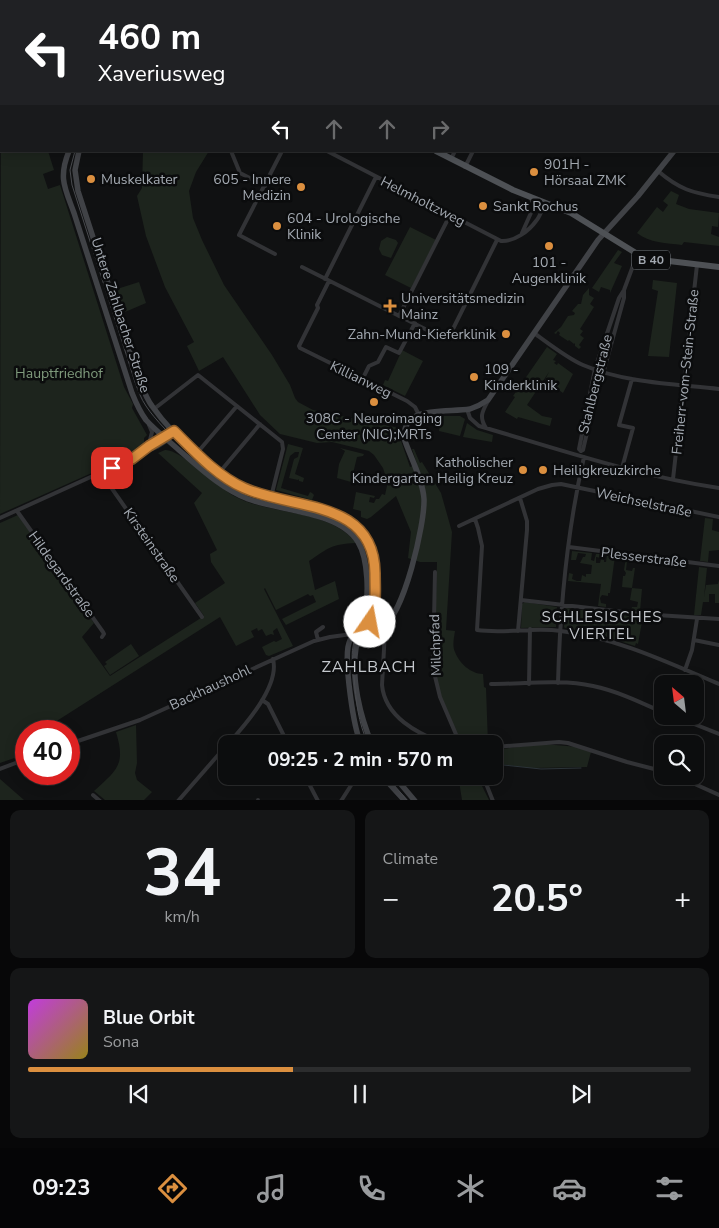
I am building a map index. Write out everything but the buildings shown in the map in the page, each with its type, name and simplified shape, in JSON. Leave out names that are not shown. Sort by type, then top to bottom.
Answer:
[{"type":"main road","name":"B 40","points":[[438,152],[513,190],[554,204],[572,213],[638,256],[652,260],[719,267]]},
{"type":"street","name":"Untere Zahlbacher Straße","points":[[69,152],[63,168],[65,189],[132,393],[139,409],[147,421],[209,476],[236,494],[250,500],[332,521],[351,533],[359,543],[364,557],[366,575],[364,610],[352,634]]},
{"type":"street","name":"Untere Zahlbacher Straße","points":[[79,152],[75,170],[78,191],[146,396],[154,409],[197,454],[219,472],[245,488],[271,497],[322,509],[351,522],[369,544],[374,563],[374,608],[367,623]]},
{"type":"street","points":[[232,152],[240,173],[265,186]]},
{"type":"street","points":[[275,254],[239,235],[282,152]]},
{"type":"street","name":"Helmholtzweg","points":[[328,152],[497,240]]},
{"type":"street","points":[[452,159],[455,152]]},
{"type":"street","points":[[465,166],[472,152]]},
{"type":"street","points":[[486,428],[481,416],[488,400],[604,233],[638,196],[673,152]]},
{"type":"street","points":[[658,171],[683,190],[719,197]]},
{"type":"street","points":[[327,280],[376,177]]},
{"type":"street","points":[[521,235],[534,206],[530,196]]},
{"type":"street","points":[[302,267],[446,339],[449,337],[497,240],[505,241],[521,235],[535,223],[544,206],[554,204]]},
{"type":"street","points":[[400,316],[450,215]]},
{"type":"street","name":"Stahlbergstraße","points":[[582,455],[579,449],[595,370],[619,298],[638,256]]},
{"type":"street","name":"Freiherr-vom-Stein-Straße","points":[[673,479],[697,265]]},
{"type":"street","name":"Killianweg","points":[[327,280],[317,305],[318,308],[299,346],[412,404],[419,414]]},
{"type":"street","name":"Stahlbergstraße","points":[[582,455],[624,298],[624,290]]},
{"type":"street","points":[[362,380],[369,366],[378,362],[386,347],[399,353],[415,324]]},
{"type":"street","points":[[534,333],[581,364],[595,370],[632,379],[719,390]]},
{"type":"street","points":[[154,409],[198,375],[282,442],[283,449],[271,497]]},
{"type":"street","points":[[622,468],[633,428],[620,424],[632,379]]},
{"type":"street","points":[[384,626],[392,617],[404,593],[414,559],[424,508],[423,490],[404,434],[406,423],[412,417],[419,414],[467,409],[488,400]]},
{"type":"street","points":[[197,454],[237,406]]},
{"type":"street","points":[[467,409],[473,422],[486,428],[622,468],[719,488]]},
{"type":"street","points":[[147,421],[152,432],[149,446]]},
{"type":"street","points":[[219,472],[260,424]]},
{"type":"street","points":[[0,518],[160,446],[174,431]]},
{"type":"street","points":[[132,459],[149,446],[166,438]]},
{"type":"street","points":[[558,683],[562,605],[576,487],[582,455]]},
{"type":"street","name":"Kirsteinstraße","points":[[101,473],[202,618]]},
{"type":"street","name":"Weichselstraße","points":[[459,526],[538,489],[565,484],[651,504],[719,517]]},
{"type":"street","points":[[518,631],[527,521],[520,498]]},
{"type":"street","name":"Hildegardstraße","points":[[17,511],[104,632],[102,637]]},
{"type":"street","points":[[475,519],[482,546],[477,630],[518,631],[530,629],[591,636],[621,644],[719,684]]},
{"type":"street","name":"Plesserstraße","points":[[569,547],[719,566]]},
{"type":"street","name":"Milchpfad","points":[[435,572],[433,668],[440,697],[456,735]]},
{"type":"street","points":[[521,600],[641,614],[719,619]]},
{"type":"street","points":[[364,610],[367,623],[359,639],[355,656],[358,699],[369,735]]},
{"type":"street","points":[[685,670],[694,640],[697,619]]},
{"type":"street","points":[[357,626],[367,623],[384,626]]},
{"type":"street","points":[[384,626],[382,685],[387,705],[394,713],[424,735]]},
{"type":"street","points":[[318,640],[316,632],[323,627]]},
{"type":"street","points":[[528,684],[530,629]]},
{"type":"street","points":[[358,735],[354,722],[348,648],[352,634],[359,639]]},
{"type":"street","name":"Backhaushohl","points":[[80,740],[140,720],[318,640],[352,634]]},
{"type":"street","points":[[694,640],[719,645]]},
{"type":"street","points":[[236,735],[256,711],[262,700],[274,668],[273,659]]},
{"type":"street","points":[[491,684],[558,683],[590,685],[654,709]]},
{"type":"street","points":[[262,700],[268,704],[284,735]]},
{"type":"street","points":[[696,725],[719,734]]},
{"type":"street","points":[[503,746],[568,743],[654,769]]},
{"type":"street","points":[[178,800],[218,755]]},
{"type":"street","points":[[0,768],[15,763]]},
{"type":"street","points":[[310,785],[318,800]]},
{"type":"street","points":[[341,800],[352,785]]},
{"type":"street","points":[[391,785],[405,800]]},
{"type":"street","points":[[402,785],[415,800]]},
{"type":"street","points":[[486,785],[493,800]]},
{"type":"street","points":[[697,785],[719,795]]},
{"type":"street","points":[[93,795],[100,800]]},
{"type":"green space","name":"Hauptfriedhof","points":[[1,152],[48,152],[54,170],[43,174],[48,189],[60,185],[124,387],[133,404],[132,408],[147,435],[144,438],[144,445],[123,459],[0,514]]},
{"type":"green space","points":[[143,152],[208,152],[196,172],[189,191],[193,218],[224,285],[272,355],[290,385],[295,398],[298,402],[313,410],[399,428],[400,438],[410,467],[417,464],[412,449],[414,449],[420,463],[422,462],[441,493],[452,532],[446,630],[455,631],[454,650],[462,664],[474,672],[483,674],[484,687],[486,688],[488,735],[458,735],[441,696],[434,668],[437,562],[420,562],[408,558],[411,532],[396,496],[367,519],[361,517],[361,511],[353,509],[356,492],[375,496],[374,498],[370,497],[369,502],[374,503],[382,494],[385,495],[387,486],[383,468],[369,451],[332,442],[317,443],[280,434],[260,415],[223,357],[199,371],[187,346],[194,342],[165,287],[146,236],[137,196],[142,188]]},
{"type":"green space","points":[[671,191],[679,195],[676,204],[689,209],[719,213],[718,227],[712,226],[711,234],[719,237],[719,246],[684,242],[682,245],[664,243],[647,239],[637,233],[657,207],[663,212],[668,205],[663,201]]},
{"type":"green space","points":[[410,227],[436,240],[411,288],[385,275]]},
{"type":"green space","points":[[387,237],[396,240],[398,243],[391,258],[382,255],[379,249],[381,241]]},
{"type":"green space","points":[[618,250],[622,252],[614,263],[622,266],[610,293],[610,290],[601,287],[599,292],[592,288]]},
{"type":"green space","points":[[653,280],[677,283],[669,357],[648,356],[658,291],[652,289]]},
{"type":"green space","points":[[139,282],[146,303],[125,312],[117,289]]},
{"type":"green space","points":[[589,288],[589,295],[594,298],[590,304],[594,307],[580,329],[583,331],[580,335],[584,338],[579,345],[581,347],[579,349],[575,346],[575,343],[559,335],[558,331],[556,334],[554,333],[561,327],[568,316],[574,315],[575,313],[572,311],[578,304],[581,304],[583,295]]},
{"type":"green space","points":[[547,347],[557,354],[553,360],[556,361],[554,363],[557,365],[558,363],[573,374],[563,393],[545,380],[549,372],[527,405],[542,416],[552,418],[550,426],[518,417],[517,419],[505,412],[515,397],[513,396]]},
{"type":"green space","points":[[402,350],[423,361],[405,396],[383,385],[385,380],[388,381]]},
{"type":"green space","points":[[441,416],[460,416],[465,419],[460,436],[439,431]]},
{"type":"green space","points":[[467,423],[477,430],[493,435],[492,442],[463,437]]},
{"type":"green space","points":[[288,444],[303,448],[295,474],[304,478],[303,482],[299,481],[299,479],[289,478],[294,459],[298,457],[299,452],[295,452],[290,456],[281,488],[308,496],[310,492],[314,495],[312,500],[276,490]]},
{"type":"green space","points":[[340,448],[364,454],[357,457],[351,482],[337,478],[339,464],[345,451]]},
{"type":"green space","points":[[165,450],[180,455],[234,496],[248,502],[315,518],[331,524],[344,532],[356,543],[341,544],[309,561],[315,590],[335,581],[339,599],[286,625],[282,619],[316,602],[313,595],[310,596],[308,594],[276,610],[265,588],[293,646],[269,656],[266,655],[262,647],[282,639],[277,628],[273,631],[274,635],[266,636],[262,629],[258,631],[257,628],[251,631],[254,637],[236,646],[220,617],[58,720],[15,720],[15,758],[0,763],[0,523],[18,515],[94,623],[82,637],[110,676],[204,616],[195,603],[225,583],[211,562],[210,554],[217,550],[194,503],[202,493],[158,453]]},
{"type":"green space","points":[[705,518],[713,519],[712,530],[719,532],[719,550],[709,551],[708,562],[700,561]]},
{"type":"green space","points":[[572,551],[592,553],[591,560],[594,561],[596,554],[602,554],[601,558],[596,557],[596,563],[600,563],[601,559],[606,562],[607,555],[615,556],[610,593],[608,593],[608,596],[602,595],[600,598],[601,603],[606,604],[606,607],[598,606],[601,584],[568,581],[569,573],[573,574],[572,579],[577,581],[581,581],[582,575],[586,577],[586,574],[591,574],[592,565],[580,563],[586,554],[578,553],[576,560],[571,560]]},
{"type":"green space","points":[[626,557],[634,559],[634,562],[627,561],[626,570],[632,571],[635,568],[632,588],[622,587],[623,576],[626,573],[624,570]]},
{"type":"green space","points":[[699,567],[707,568],[704,597],[706,585],[718,584],[719,580],[719,603],[715,603],[715,594],[709,594],[709,602],[703,602],[701,615],[694,615]]},
{"type":"green space","points":[[632,588],[642,589],[640,611],[631,610],[632,607],[637,607],[638,602],[630,600]]},
{"type":"green space","points":[[525,602],[557,607],[556,627],[521,628],[522,604]]},
{"type":"green space","points":[[566,608],[636,617],[636,621],[642,622],[638,644],[636,643],[635,646],[604,636],[565,628]]},
{"type":"green space","points":[[131,644],[139,656],[110,675],[104,666],[107,664],[105,662]]},
{"type":"green space","points":[[136,725],[137,763],[135,773],[137,780],[152,792],[144,800],[105,800],[94,791],[109,778],[117,766],[120,752],[116,732]]},
{"type":"green space","points":[[543,744],[579,747],[591,752],[587,767],[531,768],[503,764],[503,749]]},
{"type":"green space","points":[[0,779],[24,800],[0,800]]},
{"type":"green space","points":[[460,785],[482,785],[489,800],[462,800]]},
{"type":"waterway","points":[[503,765],[541,769],[581,768]]},
{"type":"tram line","points":[[75,152],[70,170],[72,185],[135,382],[141,397],[154,417],[193,456],[237,488],[262,498],[325,513],[339,519],[361,536],[365,543],[372,576],[372,599],[368,617],[357,635],[352,651],[358,711],[365,735]]},
{"type":"tram line","points":[[394,785],[407,800]]},
{"type":"place","name":"901H - Hörsaal ZMK","points":[[534,172]]},
{"type":"place","name":"Muskelkater","points":[[91,179]]},
{"type":"place","name":"605 - Innere Medizin","points":[[301,187]]},
{"type":"place","name":"Sankt Rochus","points":[[483,206]]},
{"type":"place","name":"604 - Urologische Klinik","points":[[277,226]]},
{"type":"place","name":"101 - Augenklinik","points":[[549,246]]},
{"type":"place","name":"Universitätsmedizin Mainz","points":[[390,306]]},
{"type":"place","name":"Zahn-Mund-Kieferklinik","points":[[506,334]]},
{"type":"place","name":"109 - Kinderklinik","points":[[474,377]]},
{"type":"place","name":"308C - Neuroimaging Center (NIC);MRTs","points":[[374,402]]},
{"type":"place","name":"Katholischer Kindergarten Heilig Kreuz","points":[[523,470]]},
{"type":"place","name":"Heiligkreuzkirche","points":[[543,470]]},
{"type":"district","name":"SCHLESISCHES VIERTEL","points":[[602,626]]},
{"type":"district","name":"ZAHLBACH","points":[[369,666]]},
{"type":"route","points":[[112,468],[132,459],[174,431],[197,454],[237,485],[260,494],[322,509],[346,519],[367,539],[373,556],[375,601],[370,622]]}]
